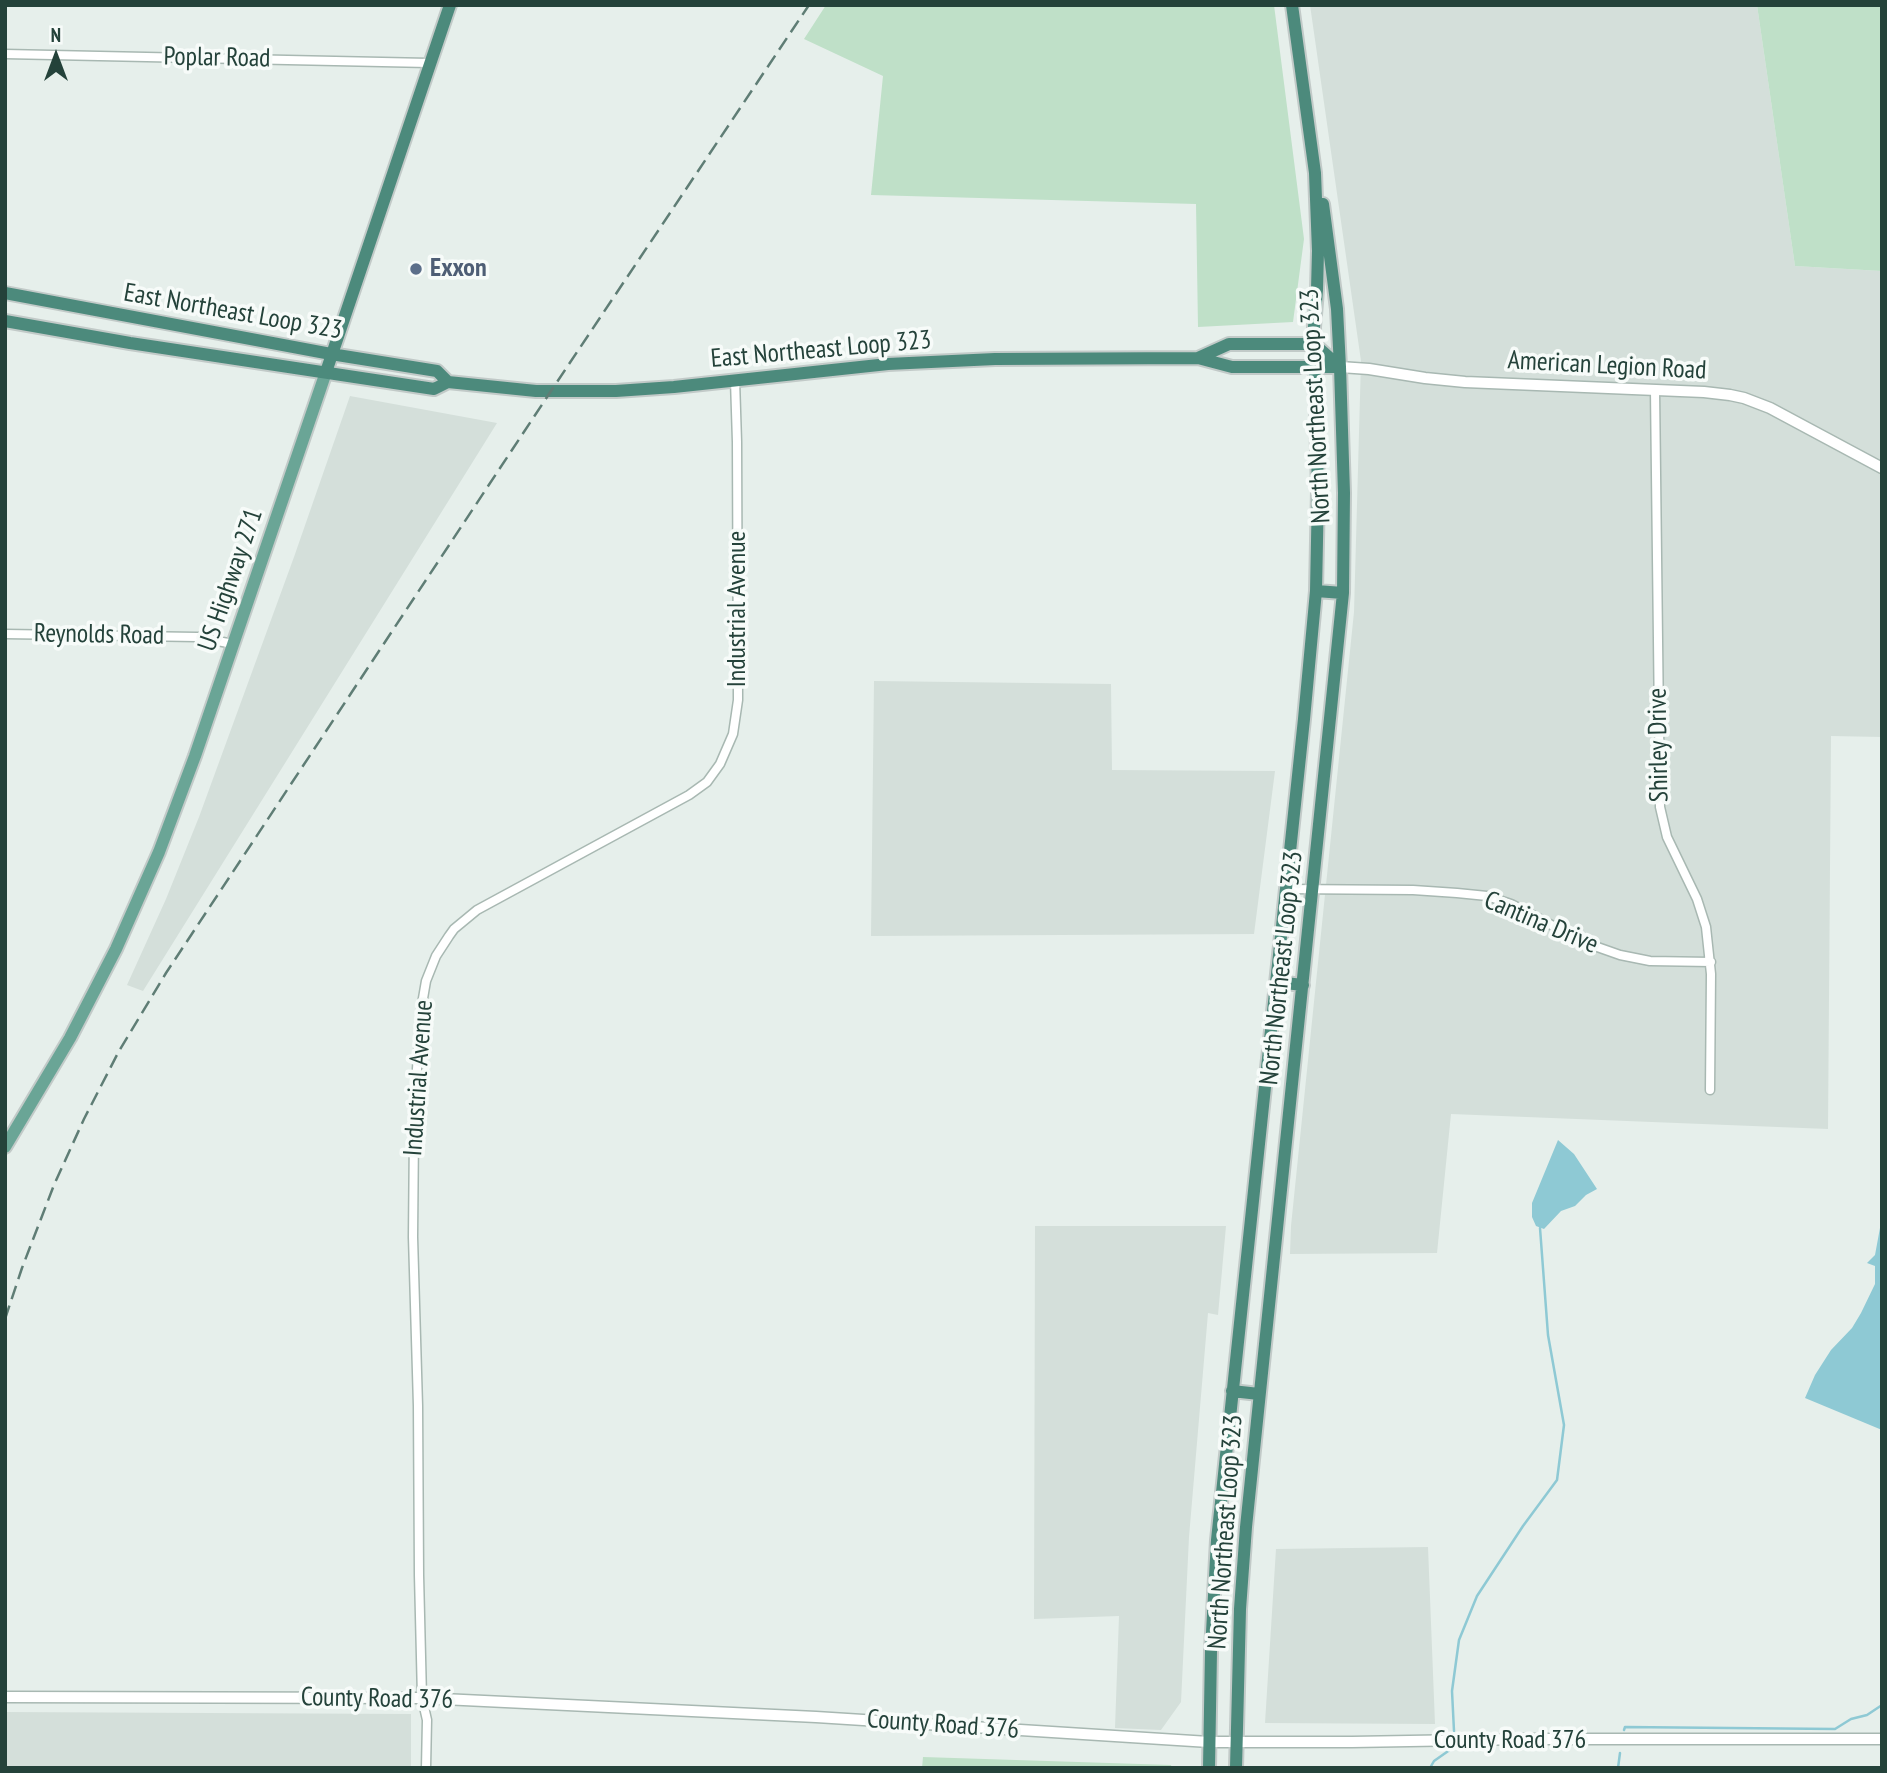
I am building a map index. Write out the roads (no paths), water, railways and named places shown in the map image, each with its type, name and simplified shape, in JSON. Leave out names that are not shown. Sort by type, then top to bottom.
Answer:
[{"type":"highway","name":"US Highway 271","points":[[326,372],[450,5]]},
{"type":"highway","name":"North Northeast Loop 323","points":[[1209,1768],[1215,1565],[1315,591],[1318,491],[1314,344],[1318,270],[1315,173],[1292,5]]},
{"type":"highway","name":"North Northeast Loop 323","points":[[1236,1768],[1241,1583],[1343,593],[1340,367],[1335,297],[1322,197],[1315,173]]},
{"type":"highway","name":"East Northeast Loop 323","points":[[5,293],[331,354],[438,371],[448,382]]},
{"type":"highway","points":[[131,343],[135,318]]},
{"type":"highway","name":"East Northeast Loop 323","points":[[5,321],[434,389],[448,382],[516,390],[582,392],[644,389],[876,365],[995,359],[1198,358],[1232,367],[1314,367]]},
{"type":"highway","name":"East Northeast Loop 323","points":[[1198,358],[1229,344],[1314,344]]},
{"type":"highway","points":[[1314,344],[1340,367]]},
{"type":"highway","name":"American Legion Road","points":[[1314,367],[1340,367]]},
{"type":"highway","points":[[1315,591],[1343,593]]},
{"type":"highway","points":[[1276,982],[1303,985]]},
{"type":"highway","points":[[1232,1391],[1259,1394]]},
{"type":"main road","name":"US Highway 271","points":[[5,1147],[70,1038],[116,949],[175,812],[326,372]]},
{"type":"street","name":"Poplar Road","points":[[5,54],[429,63]]},
{"type":"street","name":"American Legion Road","points":[[1340,367],[1445,380],[1718,393],[1757,402],[1882,468]]},
{"type":"street","name":"Industrial Avenue","points":[[426,1768],[427,1720],[422,1698],[413,1237],[417,1069],[426,981],[436,956],[454,929],[477,910],[688,795],[707,782],[720,764],[733,734],[738,699],[735,380]]},
{"type":"street","name":"Shirley Drive","points":[[1655,390],[1660,807],[1667,837],[1702,913],[1707,934],[1711,962],[1710,1090]]},
{"type":"street","name":"Reynolds Road","points":[[5,634],[197,637],[233,644]]},
{"type":"street","name":"Cantina Drive","points":[[1286,889],[1420,890],[1487,897],[1511,904],[1586,943],[1620,955],[1659,962],[1711,962]]},
{"type":"street","name":"County Road 376","points":[[5,1697],[422,1698],[826,1717],[1209,1742],[1882,1739]]},
{"type":"water","points":[[1558,1140],[1574,1154],[1597,1189],[1575,1206],[1561,1211],[1544,1229],[1536,1226],[1532,1217],[1532,1203]]},
{"type":"water","points":[[1882,1217],[1882,1430],[1805,1398],[1815,1375],[1831,1350],[1852,1328],[1875,1284],[1875,1266],[1867,1263],[1875,1255]]},
{"type":"waterway","points":[[1454,1731],[1452,1691],[1459,1640],[1477,1596],[1557,1480],[1564,1425],[1548,1335],[1540,1228]]},
{"type":"waterway","points":[[1624,1730],[1625,1727],[1835,1729],[1882,1705]]},
{"type":"waterway","points":[[1430,1768],[1434,1761],[1454,1747]]},
{"type":"waterway","points":[[1618,1768],[1620,1753]]},
{"type":"railway","points":[[5,1319],[54,1185],[84,1119],[119,1051],[166,973],[809,5]]},
{"type":"place","name":"Exxon","points":[[416,269]]}]
